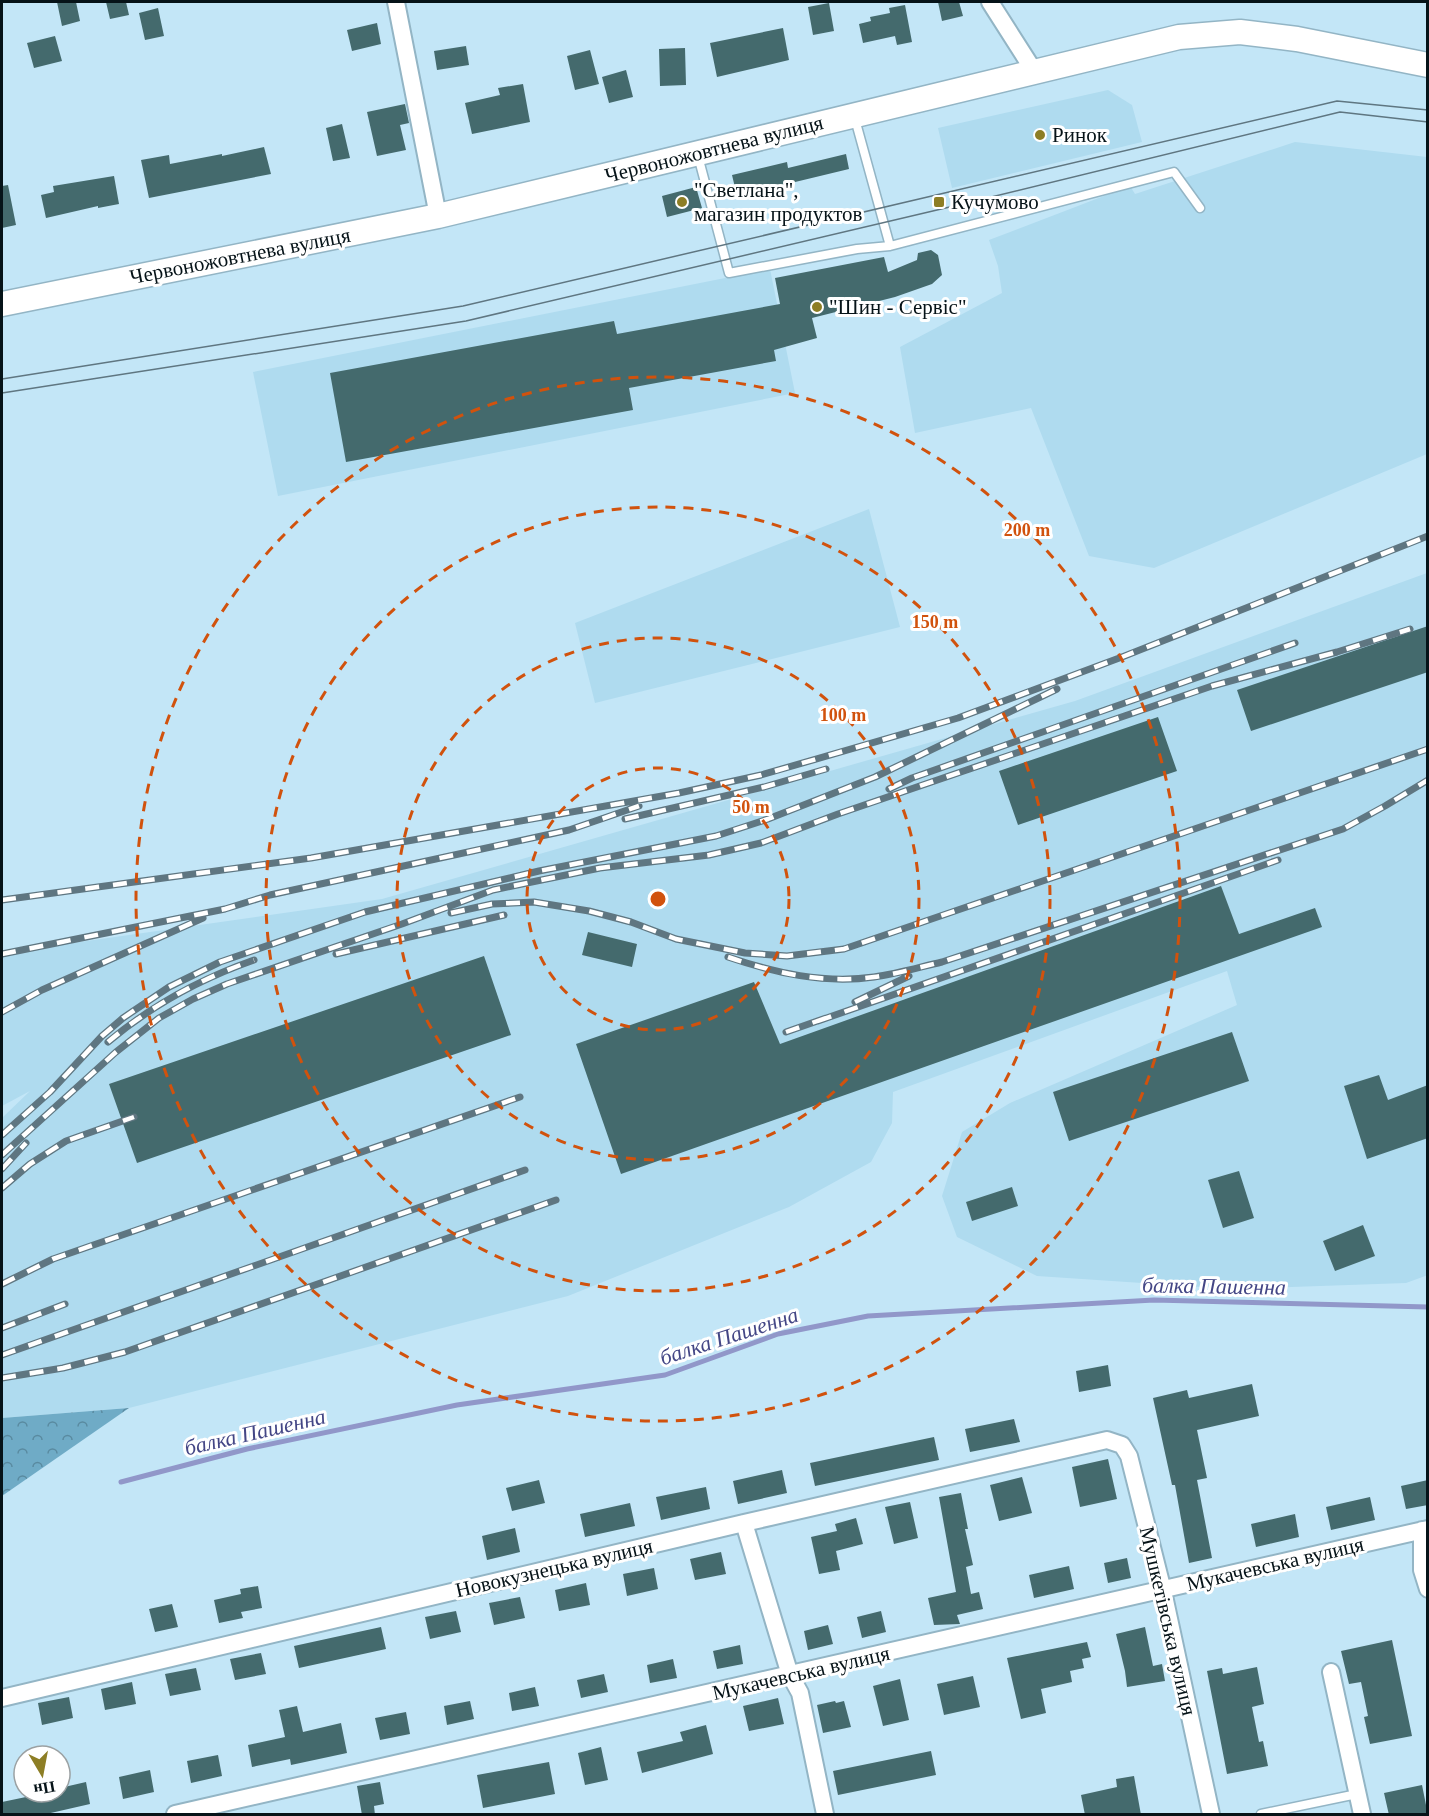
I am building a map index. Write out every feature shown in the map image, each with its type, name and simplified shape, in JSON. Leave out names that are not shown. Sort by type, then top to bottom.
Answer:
[{"type":"main road","name":"Червоножовтнева вулиця","points":[[2,304],[438,216],[1179,37],[1240,33],[1297,39],[1428,65]]},
{"type":"street","points":[[396,2],[438,216]]},
{"type":"street","points":[[990,2],[1034,71]]},
{"type":"street","name":"Новокузнецька вулиця","points":[[2,1698],[1107,1440]]},
{"type":"street","name":"Мушкетівська вулиця","points":[[1107,1440],[1122,1445],[1129,1456],[1163,1590],[1211,1815]]},
{"type":"street","points":[[744,1523],[790,1675],[800,1694],[825,1815]]},
{"type":"street","points":[[1425,1530],[1422,1569],[1428,1589]]},
{"type":"street","name":"Мукачевська вулиця","points":[[175,1815],[1425,1530]]},
{"type":"street","points":[[1331,1672],[1362,1815]]},
{"type":"lane","points":[[854,115],[890,246]]},
{"type":"lane","points":[[697,154],[729,273],[857,249],[890,246],[1174,171],[1200,208]]},
{"type":"lane","points":[[1262,1815],[1357,1794]]},
{"type":"shaded area","name":"Ринок","points":[[1108,90],[1132,105],[1142,142],[952,188],[938,128]]},
{"type":"shaded area","points":[[1295,142],[1427,157],[1427,454],[1154,568],[1089,556],[1031,408],[915,433],[900,347],[1002,293],[998,266],[989,240],[1130,186],[1135,194]]},
{"type":"shaded area","points":[[770,269],[795,393],[278,496],[253,372]]},
{"type":"shaded area","points":[[869,509],[900,627],[595,703],[575,623]]},
{"type":"shaded area","points":[[1427,573],[1428,1275],[1406,1283],[1232,1289],[1037,1276],[957,1237],[942,1196],[962,1132],[1010,1103],[1237,1005],[1227,971],[893,1092],[892,1123],[871,1162],[789,1207],[568,1296],[129,1408],[2,1418],[2,1118],[30,1091],[2,1106],[2,953],[382,899],[1075,701]]},
{"type":"green space","points":[[129,1408],[2,1496],[2,1418]]},
{"type":"building","points":[[57,2],[76,2],[80,21],[62,26]]},
{"type":"building","points":[[106,2],[126,2],[129,15],[110,19]]},
{"type":"building","points":[[938,2],[959,2],[963,16],[942,21]]},
{"type":"building","points":[[829,3],[834,31],[813,35],[808,7]]},
{"type":"building","points":[[905,5],[912,42],[897,45],[895,36],[863,43],[859,24],[871,21],[870,17],[890,13],[889,8]]},
{"type":"building","points":[[158,8],[164,36],[145,40],[139,13]]},
{"type":"building","points":[[377,23],[381,44],[352,51],[347,30]]},
{"type":"building","points":[[783,28],[789,60],[717,77],[710,43]]},
{"type":"building","points":[[55,36],[62,61],[34,68],[27,43]]},
{"type":"building","points":[[466,46],[469,65],[437,70],[434,51]]},
{"type":"building","points":[[685,48],[686,85],[660,86],[659,49]]},
{"type":"building","points":[[590,50],[599,84],[575,90],[567,56]]},
{"type":"building","points":[[626,70],[633,97],[609,103],[602,77]]},
{"type":"building","points":[[523,84],[530,122],[472,134],[465,103],[500,95],[498,88]]},
{"type":"building","points":[[405,104],[409,123],[400,125],[406,150],[377,156],[367,112]]},
{"type":"building","points":[[342,124],[350,158],[333,161],[326,128]]},
{"type":"building","points":[[264,147],[271,174],[149,198],[141,160],[169,155],[170,164]]},
{"type":"building","points":[[846,154],[849,169],[737,196],[732,175],[787,162],[788,168]]},
{"type":"building","points":[[114,176],[119,204],[98,208],[98,206],[46,218],[41,195],[54,192],[53,186]]},
{"type":"building","points":[[8,185],[16,225],[2,228],[2,186]]},
{"type":"building","name":"\"Светлана\", магазин продуктов","points":[[696,187],[702,208],[667,217],[662,196]]},
{"type":"building","points":[[931,250],[938,255],[942,275],[932,284],[895,297],[812,318],[817,338],[774,350],[776,361],[629,388],[633,410],[346,462],[330,373],[614,321],[617,334],[780,304],[775,278],[884,257],[888,272],[917,260],[918,253]]},
{"type":"building","points":[[1428,626],[1428,672],[1251,731],[1237,690]]},
{"type":"building","points":[[1158,717],[1177,771],[1018,825],[999,771]]},
{"type":"building","points":[[1221,886],[1239,934],[1315,908],[1322,927],[621,1174],[576,1044],[754,982],[780,1044]]},
{"type":"building","points":[[588,932],[637,944],[632,967],[582,955]]},
{"type":"building","points":[[484,956],[511,1035],[137,1163],[109,1084]]},
{"type":"building","points":[[1232,1032],[1249,1081],[1069,1141],[1053,1092]]},
{"type":"building","points":[[1379,1075],[1388,1100],[1428,1085],[1428,1138],[1367,1159],[1344,1086]]},
{"type":"building","points":[[1239,1171],[1254,1218],[1223,1228],[1208,1180]]},
{"type":"building","points":[[1012,1187],[1018,1206],[972,1221],[966,1202]]},
{"type":"building","points":[[1363,1225],[1375,1256],[1335,1271],[1323,1241]]},
{"type":"building","points":[[1108,1365],[1111,1386],[1079,1392],[1076,1371]]},
{"type":"building","points":[[1252,1384],[1259,1416],[1197,1430],[1207,1478],[1197,1480],[1212,1558],[1189,1563],[1175,1485],[1172,1485],[1153,1398],[1187,1390],[1189,1398]]},
{"type":"building","points":[[1014,1419],[1020,1442],[970,1452],[965,1429]]},
{"type":"building","points":[[934,1437],[939,1460],[815,1486],[810,1463]]},
{"type":"building","points":[[1108,1459],[1117,1499],[1080,1507],[1072,1467]]},
{"type":"building","points":[[782,1470],[787,1493],[738,1504],[733,1481]]},
{"type":"building","points":[[1022,1477],[1032,1513],[999,1521],[990,1485]]},
{"type":"building","points":[[539,1480],[545,1503],[512,1511],[506,1488]]},
{"type":"building","points":[[1428,1480],[1428,1505],[1406,1509],[1401,1486]]},
{"type":"building","points":[[706,1487],[710,1509],[661,1520],[656,1497]]},
{"type":"building","points":[[961,1493],[968,1529],[965,1529],[973,1565],[966,1567],[971,1594],[979,1592],[983,1609],[957,1615],[960,1624],[934,1625],[928,1598],[956,1592],[939,1497]]},
{"type":"building","points":[[1370,1497],[1375,1520],[1331,1530],[1326,1507]]},
{"type":"building","points":[[910,1502],[918,1538],[894,1544],[885,1507]]},
{"type":"building","points":[[630,1503],[635,1526],[585,1537],[580,1514]]},
{"type":"building","points":[[1295,1514],[1299,1537],[1256,1547],[1251,1524]]},
{"type":"building","points":[[856,1518],[863,1544],[836,1551],[840,1570],[819,1574],[811,1537],[837,1531],[835,1524]]},
{"type":"building","points":[[515,1528],[520,1552],[487,1560],[482,1536]]},
{"type":"building","points":[[721,1552],[726,1574],[695,1580],[690,1559]]},
{"type":"building","points":[[1127,1558],[1131,1578],[1108,1583],[1104,1563]]},
{"type":"building","points":[[1069,1566],[1074,1589],[1034,1598],[1029,1575]]},
{"type":"building","points":[[654,1568],[658,1589],[627,1596],[623,1574]]},
{"type":"building","points":[[586,1583],[590,1605],[559,1611],[555,1590]]},
{"type":"building","points":[[258,1586],[262,1608],[241,1612],[243,1618],[219,1623],[214,1600],[241,1594],[240,1589]]},
{"type":"building","points":[[520,1597],[525,1618],[494,1625],[489,1603]]},
{"type":"building","points":[[172,1604],[178,1627],[155,1632],[149,1609]]},
{"type":"building","points":[[456,1611],[461,1632],[430,1639],[425,1617]]},
{"type":"building","points":[[881,1611],[886,1632],[862,1638],[857,1617]]},
{"type":"building","points":[[828,1625],[833,1644],[808,1650],[804,1631]]},
{"type":"building","points":[[381,1627],[386,1649],[299,1668],[294,1646]]},
{"type":"building","points":[[1145,1627],[1153,1666],[1162,1664],[1165,1681],[1127,1687],[1116,1634]]},
{"type":"building","points":[[1392,1640],[1412,1736],[1370,1744],[1364,1717],[1368,1716],[1361,1682],[1349,1684],[1341,1651]]},
{"type":"building","points":[[1087,1642],[1091,1657],[1082,1659],[1084,1668],[1070,1671],[1072,1682],[1041,1689],[1046,1713],[1021,1719],[1007,1658]]},
{"type":"building","points":[[740,1645],[743,1664],[717,1669],[713,1651]]},
{"type":"building","points":[[261,1653],[266,1674],[235,1680],[230,1659]]},
{"type":"building","points":[[673,1659],[677,1678],[650,1683],[647,1665]]},
{"type":"building","points":[[1257,1667],[1264,1704],[1252,1707],[1259,1742],[1263,1741],[1268,1766],[1227,1774],[1207,1671],[1222,1668],[1223,1674]]},
{"type":"building","points":[[196,1668],[201,1690],[170,1696],[165,1674]]},
{"type":"building","points":[[604,1674],[608,1692],[581,1698],[577,1680]]},
{"type":"building","points":[[973,1676],[980,1707],[944,1715],[937,1684]]},
{"type":"building","points":[[900,1679],[909,1720],[883,1726],[873,1686]]},
{"type":"building","points":[[132,1682],[136,1704],[105,1710],[101,1689]]},
{"type":"building","points":[[535,1687],[539,1706],[512,1711],[509,1693]]},
{"type":"building","points":[[69,1697],[73,1718],[42,1725],[38,1703]]},
{"type":"building","points":[[778,1698],[784,1724],[749,1731],[743,1706]]},
{"type":"building","points":[[470,1701],[474,1719],[447,1725],[444,1706]]},
{"type":"building","points":[[835,1701],[836,1703],[844,1701],[851,1727],[823,1733],[817,1705]]},
{"type":"building","points":[[297,1706],[303,1732],[341,1723],[347,1753],[291,1765],[290,1759],[252,1767],[248,1745],[285,1737],[279,1710]]},
{"type":"building","points":[[406,1712],[410,1734],[380,1740],[375,1718]]},
{"type":"building","points":[[706,1725],[713,1754],[642,1773],[637,1752],[683,1741],[680,1732]]},
{"type":"building","points":[[601,1747],[608,1780],[585,1785],[578,1753]]},
{"type":"building","points":[[931,1751],[936,1775],[838,1795],[833,1771]]},
{"type":"building","points":[[218,1755],[222,1776],[191,1783],[187,1761]]},
{"type":"building","points":[[549,1762],[555,1794],[483,1808],[477,1775]]},
{"type":"building","points":[[150,1770],[154,1792],[123,1799],[119,1777]]},
{"type":"building","points":[[1134,1776],[1141,1815],[1085,1815],[1081,1795],[1117,1787],[1116,1779]]},
{"type":"building","points":[[86,1782],[90,1804],[42,1815],[2,1815],[2,1802],[12,1800],[12,1804],[72,1804],[72,1785]]},
{"type":"building","points":[[380,1782],[384,1804],[374,1806],[375,1815],[362,1815],[357,1786]]},
{"type":"building","points":[[1422,1785],[1428,1815],[1389,1815],[1384,1793]]},
{"type":"waterway","name":"балка Пашенна","points":[[121,1482],[247,1449],[457,1405],[665,1375],[778,1334],[868,1316],[1154,1300],[1428,1307]]},
{"type":"tram line","points":[[2,379],[463,306],[1337,101],[1428,110]]},
{"type":"tram line","points":[[2,393],[466,321],[1340,112],[1428,122]]},
{"type":"railway","points":[[2,900],[311,858],[679,793],[761,775],[958,718],[1122,657],[1428,536]]},
{"type":"railway","points":[[2,1155],[116,1052],[159,1018],[227,984],[493,890],[600,868],[709,855],[761,843],[838,814],[1212,686],[1337,652],[1410,629]]},
{"type":"railway","points":[[889,789],[912,778],[1295,643]]},
{"type":"railway","points":[[2,1135],[50,1092],[102,1036],[123,1018],[169,987],[220,962],[365,912],[539,871],[716,836],[768,819],[875,777],[1057,689]]},
{"type":"railway","points":[[451,913],[492,904],[534,902],[589,911],[631,922],[676,939],[745,953],[787,956],[844,949],[1428,749]]},
{"type":"railway","points":[[625,819],[764,787],[826,769]]},
{"type":"railway","points":[[728,957],[800,976],[837,979],[883,976],[942,962],[1343,829],[1428,780]]},
{"type":"railway","points":[[2,954],[225,909],[270,895],[569,830],[639,806]]},
{"type":"railway","points":[[818,1021],[1278,860]]},
{"type":"railway","points":[[336,954],[504,915]]},
{"type":"railway","points":[[2,1012],[42,990],[203,918]]},
{"type":"railway","points":[[108,1042],[142,1016],[177,994],[254,960]]},
{"type":"railway","points":[[855,1002],[909,976]]},
{"type":"railway","points":[[786,1032],[826,1018]]},
{"type":"railway","points":[[2,1284],[53,1259],[520,1097]]},
{"type":"railway","points":[[2,1188],[30,1164],[66,1141],[134,1117]]},
{"type":"railway","points":[[2,1169],[26,1143]]},
{"type":"railway","points":[[2,1355],[525,1170]]},
{"type":"railway","points":[[2,1378],[63,1368],[125,1352],[556,1200]]},
{"type":"railway","points":[[2,1328],[65,1304]]},
{"type":"place","name":"Ринок","points":[[1040,135]]},
{"type":"place","name":"\"Светлана\", магазин продуктов","points":[[682,202]]},
{"type":"place","name":"Кучумово","points":[[939,202]]},
{"type":"place","name":"\"Шин - Сервіс\"","points":[[817,307]]}]
